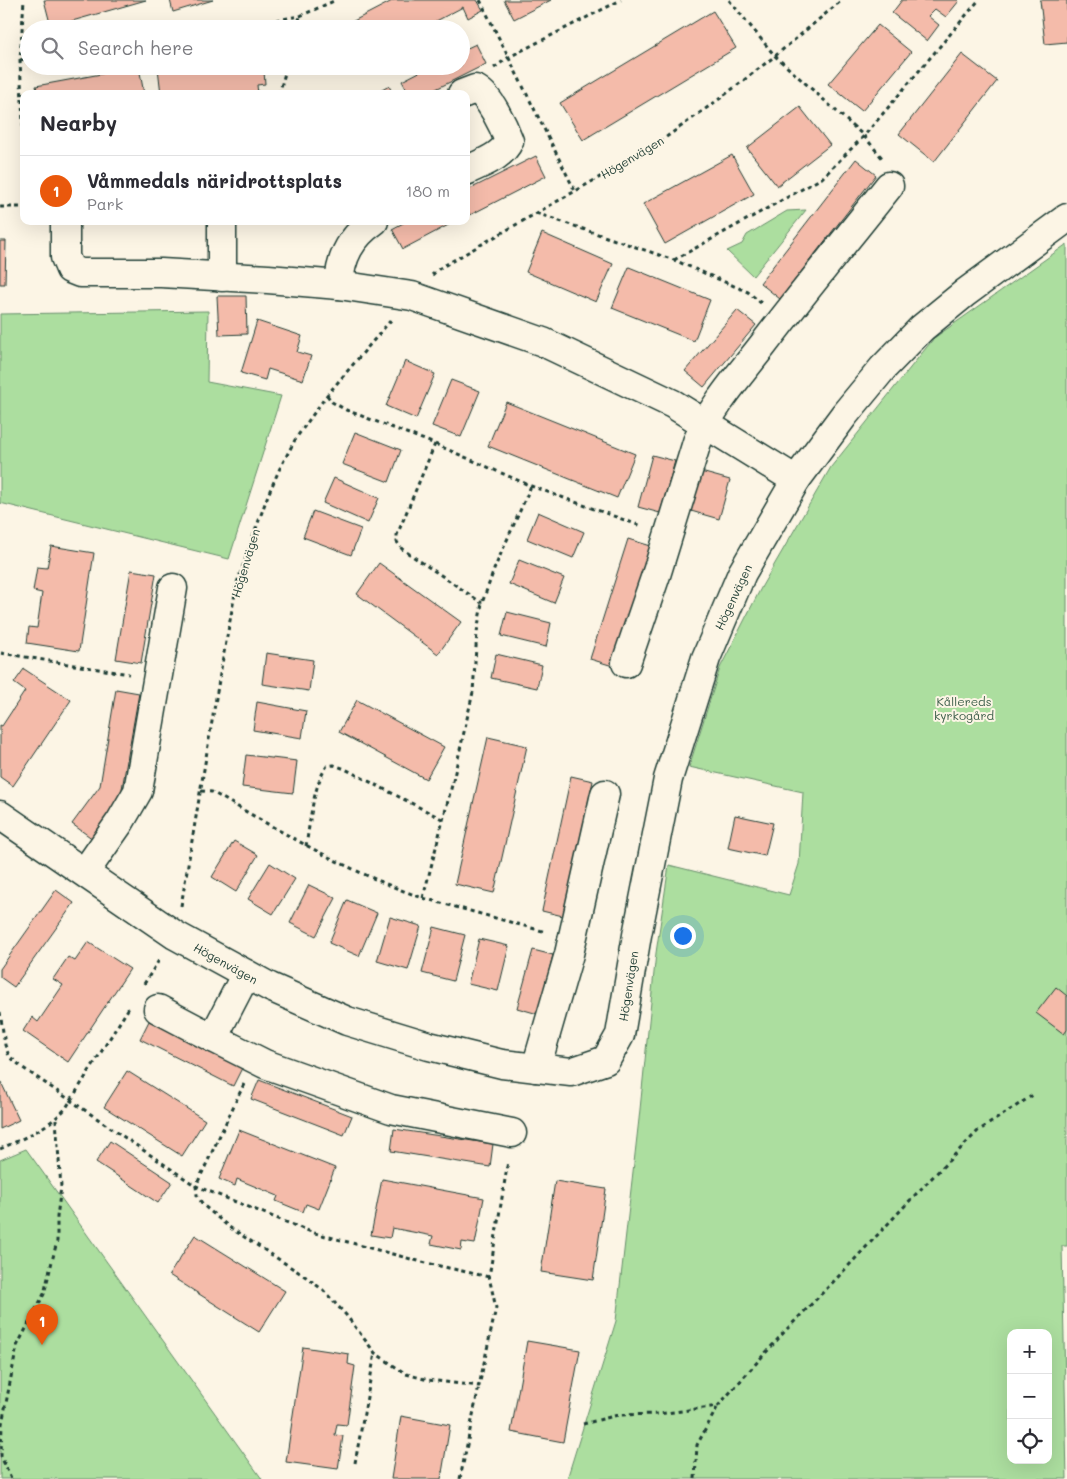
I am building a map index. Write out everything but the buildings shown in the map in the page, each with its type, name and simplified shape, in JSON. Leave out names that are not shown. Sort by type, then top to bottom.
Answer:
[{"type":"street","points":[[470,91],[485,95],[506,132],[509,141],[506,148],[497,155],[470,169]]},
{"type":"street","points":[[626,663],[697,442],[705,423],[782,320],[889,186]]},
{"type":"street","name":"Högenvägen","points":[[0,815],[175,935],[270,987],[347,1020],[429,1046],[502,1064],[572,1072],[606,1060],[620,1035],[637,935],[668,779],[694,695],[719,625],[742,573],[796,480],[845,414],[883,368],[922,328],[965,293],[1067,218]]},
{"type":"street","points":[[65,225],[65,257],[70,269],[80,273],[161,273],[339,285],[412,296],[542,342],[673,404],[796,480]]},
{"type":"street","points":[[222,225],[222,277]]},
{"type":"street","points":[[339,285],[340,270],[350,243],[370,225]]},
{"type":"street","points":[[85,872],[120,822],[138,791],[173,588]]},
{"type":"street","points":[[536,1068],[573,940],[605,794]]},
{"type":"street","points":[[213,1038],[246,974]]},
{"type":"street","points":[[146,1005],[255,1059],[339,1091],[391,1108],[512,1133]]},
{"type":"path","points":[[23,20],[24,0]]},
{"type":"path","points":[[276,20],[300,16],[336,0]]},
{"type":"path","points":[[480,0],[575,191]]},
{"type":"path","points":[[470,90],[509,57],[621,0]]},
{"type":"path","points":[[729,0],[775,56],[864,136],[880,153],[890,177],[889,186]]},
{"type":"path","name":"Högenvägen","points":[[144,984],[175,935],[237,583],[268,495],[280,468],[296,438],[326,395],[427,278],[440,268],[651,148],[775,56],[842,0]]},
{"type":"path","points":[[674,260],[822,178],[864,136],[979,0]]},
{"type":"path","points":[[299,20],[300,16]]},
{"type":"path","points":[[21,75],[21,90]]},
{"type":"path","points":[[280,90],[284,75]]},
{"type":"path","points":[[0,207],[20,207]]},
{"type":"path","points":[[535,213],[674,260],[748,292],[782,320]]},
{"type":"path","points":[[326,395],[346,410],[435,444],[531,486],[668,536]]},
{"type":"path","points":[[435,444],[397,535],[397,542],[402,549],[482,602]]},
{"type":"path","points":[[422,898],[453,781],[473,692],[476,632],[482,602],[531,486]]},
{"type":"path","points":[[0,653],[157,679]]},
{"type":"path","points":[[306,846],[321,775],[327,766],[334,765],[345,769],[442,819]]},
{"type":"path","points":[[201,791],[212,792],[306,846],[347,867],[422,898],[573,940]]},
{"type":"path","points":[[0,1150],[39,1131],[56,1119],[146,1005]]},
{"type":"path","points":[[0,1012],[9,1056],[23,1068],[196,1186],[311,1232],[422,1262],[489,1277]]},
{"type":"path","points":[[0,1051],[6,1048]]},
{"type":"path","points":[[255,1059],[196,1186],[197,1195],[203,1206],[229,1227],[306,1277],[322,1290],[346,1315],[375,1353],[406,1374],[428,1380],[479,1386]]},
{"type":"path","points":[[695,1479],[697,1445],[718,1406],[786,1330],[978,1131],[1033,1095]]},
{"type":"path","points":[[11,1479],[0,1456],[2,1424],[17,1346],[44,1294],[57,1241],[57,1217],[61,1187],[56,1119]]},
{"type":"path","points":[[460,1479],[496,1308],[489,1277],[512,1133]]},
{"type":"path","points":[[355,1463],[375,1353]]},
{"type":"path","points":[[583,1424],[618,1415],[659,1414],[718,1406]]},
{"type":"green space","points":[[806,210],[753,276],[727,251],[742,244],[747,235],[787,211]]},
{"type":"green space","name":"Kållereds kyrkogård","points":[[1067,244],[1067,1246],[1062,1246],[1067,1479],[567,1479],[616,1321],[656,953],[669,865],[789,895],[799,864],[803,792],[689,767],[720,668],[762,586],[831,467],[934,338]]},
{"type":"green space","points":[[208,311],[207,382],[281,396],[229,559],[0,503],[0,314]]},
{"type":"green space","points":[[26,1149],[262,1479],[0,1479],[0,1160]]},
{"type":"place","name":"Våmmedals näridrottsplats","points":[[42,1345]]}]
